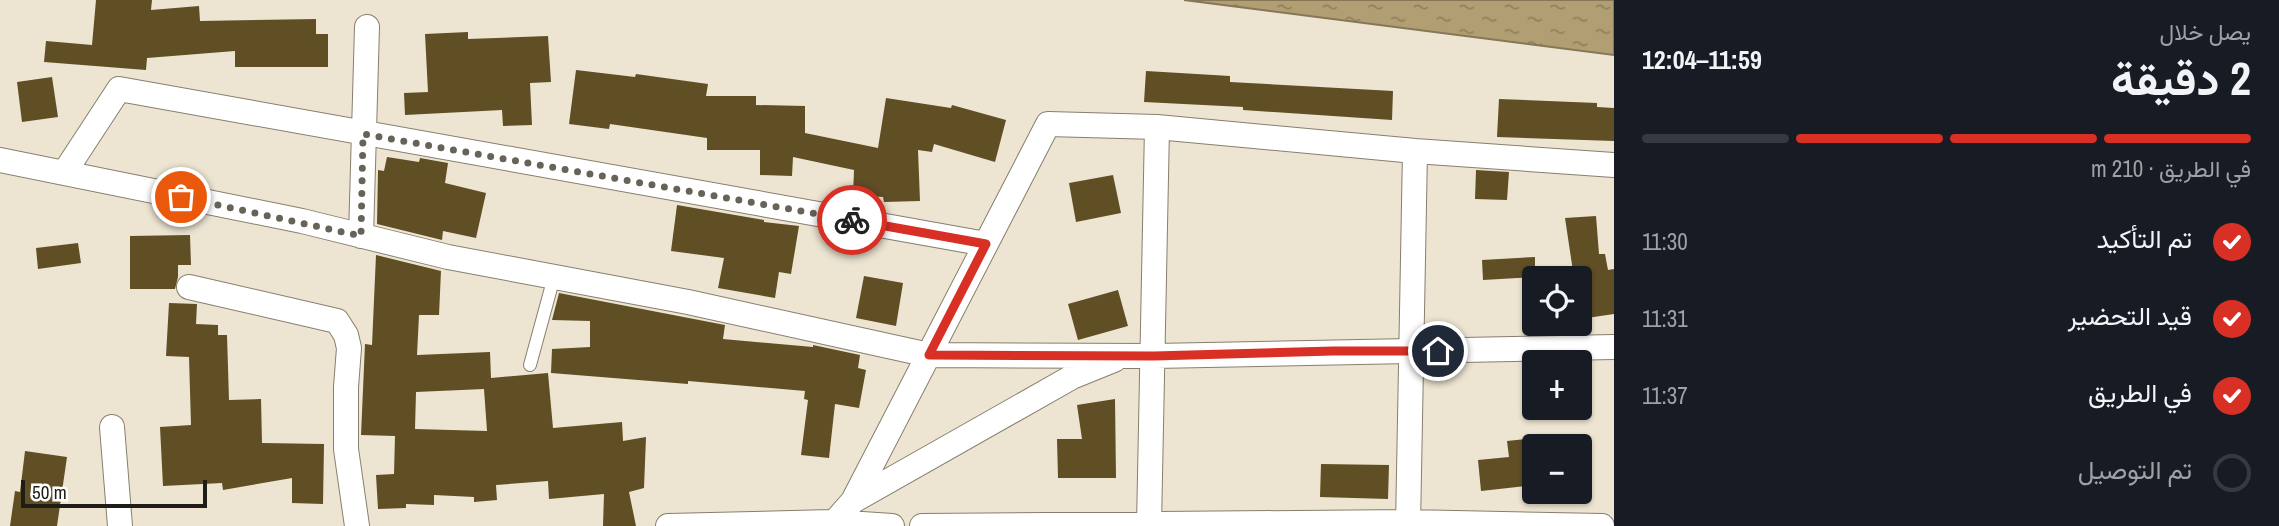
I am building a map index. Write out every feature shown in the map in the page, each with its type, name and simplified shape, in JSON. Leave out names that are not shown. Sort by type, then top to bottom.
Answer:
[{"type":"street","points":[[361,236],[367,27]]},
{"type":"street","points":[[64,173],[119,89],[986,244]]},
{"type":"street","points":[[832,524],[853,501],[1048,124],[1157,127],[1415,151],[1614,165]]},
{"type":"street","points":[[1149,525],[1157,127]]},
{"type":"street","points":[[1408,524],[1415,151]]},
{"type":"street","points":[[0,160],[302,221],[448,257],[688,302],[929,355],[1154,356],[1614,347]]},
{"type":"street","points":[[189,287],[337,321],[346,335],[349,348],[346,449],[357,526]]},
{"type":"street","points":[[853,501],[1072,377],[1125,356]]},
{"type":"street","points":[[112,427],[120,526]]},
{"type":"street","points":[[668,526],[892,526]]},
{"type":"street","points":[[922,526],[1602,526]]},
{"type":"lane","points":[[530,365],[554,276]]},
{"type":"water","points":[[1184,0],[1614,0],[1614,55]]},
{"type":"building","points":[[96,0],[152,0],[151,10],[199,6],[200,21],[316,19],[316,34],[328,34],[328,67],[235,67],[235,51],[147,58],[146,70],[44,62],[46,41],[92,45]]},
{"type":"building","points":[[468,32],[468,39],[548,36],[551,82],[530,83],[532,125],[503,126],[502,110],[405,115],[404,93],[428,92],[425,34]]},
{"type":"building","points":[[576,70],[635,77],[636,74],[708,84],[706,96],[756,96],[756,105],[805,106],[805,133],[878,148],[886,98],[951,108],[952,105],[1006,120],[995,162],[934,144],[932,152],[918,150],[920,201],[884,202],[883,197],[853,195],[854,170],[793,157],[792,176],[760,175],[760,150],[707,150],[707,138],[610,124],[609,129],[569,124]]},
{"type":"building","points":[[1146,71],[1230,76],[1230,82],[1393,91],[1392,120],[1243,110],[1243,107],[1144,102]]},
{"type":"building","points":[[52,77],[58,117],[22,122],[17,82]]},
{"type":"building","points":[[1499,99],[1597,103],[1597,107],[1614,108],[1614,141],[1497,137]]},
{"type":"building","points":[[387,157],[419,162],[420,158],[448,163],[445,183],[486,193],[476,238],[443,231],[442,240],[377,224],[378,170],[384,171]]},
{"type":"building","points":[[1476,170],[1509,172],[1507,200],[1475,199]]},
{"type":"building","points":[[1113,175],[1121,213],[1076,222],[1069,183]]},
{"type":"building","points":[[677,205],[799,226],[791,274],[779,272],[775,298],[718,288],[724,258],[671,251]]},
{"type":"building","points":[[1596,216],[1599,254],[1605,254],[1608,270],[1614,269],[1614,314],[1592,317],[1592,266],[1572,266],[1565,218]]},
{"type":"building","points":[[190,235],[191,265],[178,265],[175,289],[130,289],[130,236]]},
{"type":"building","points":[[78,243],[81,263],[38,269],[36,248]]},
{"type":"building","points":[[376,255],[441,271],[439,315],[419,315],[417,355],[490,352],[491,378],[548,373],[553,428],[622,422],[623,441],[646,437],[644,488],[629,492],[636,526],[603,526],[604,494],[549,499],[548,481],[496,485],[497,500],[474,502],[474,497],[434,495],[434,505],[406,504],[406,508],[378,509],[376,475],[394,474],[395,436],[361,435],[365,344],[372,345]],"holes":[[[484,389],[487,431],[415,429],[416,392]]]},
{"type":"building","points":[[1535,257],[1535,266],[1522,266],[1522,278],[1483,280],[1482,260]]},
{"type":"building","points":[[864,276],[903,283],[896,326],[856,318]]},
{"type":"building","points":[[1118,290],[1128,326],[1078,340],[1068,304]]},
{"type":"building","points":[[559,293],[725,325],[723,339],[813,345],[860,355],[858,368],[866,370],[859,408],[835,404],[829,458],[801,455],[808,400],[804,399],[805,391],[551,373],[552,349],[590,347],[590,321],[552,320]]},
{"type":"building","points":[[169,303],[197,304],[196,324],[218,325],[218,335],[227,335],[229,400],[261,399],[262,443],[324,444],[323,504],[292,503],[292,478],[223,490],[222,483],[163,486],[160,427],[191,425],[189,357],[166,356]]},
{"type":"building","points":[[1115,399],[1116,478],[1058,478],[1057,439],[1082,439],[1077,405]]},
{"type":"building","points":[[1522,439],[1522,486],[1481,491],[1478,460],[1509,457],[1507,441]]},
{"type":"building","points":[[25,451],[67,457],[57,526],[10,526],[15,491],[20,492]]},
{"type":"building","points":[[1321,464],[1389,465],[1388,499],[1320,497]]},
{"type":"way so far","points":[[181,197],[302,221],[361,236],[363,134],[852,220]]},
{"type":"route","points":[[852,220],[986,244],[929,355],[1154,356],[1438,351]]}]
